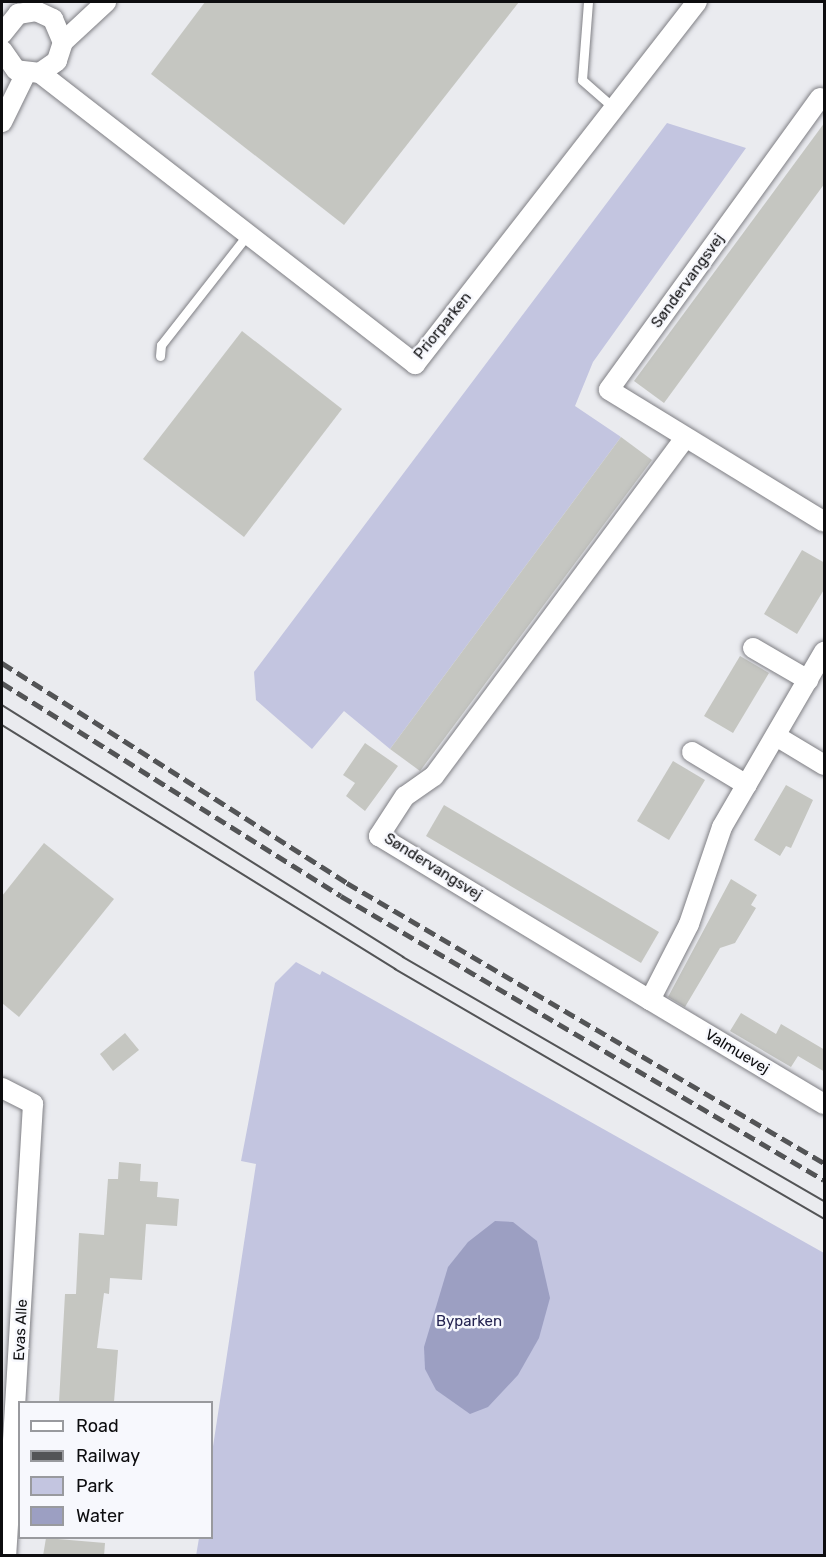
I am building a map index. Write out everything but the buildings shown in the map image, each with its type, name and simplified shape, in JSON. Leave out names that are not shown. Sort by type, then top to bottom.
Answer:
[{"type":"street","points":[[2,122],[33,73],[57,62],[63,42],[106,2]]},
{"type":"street","name":"Priorparken","points":[[2,52],[248,234],[415,364],[697,2]]},
{"type":"street","points":[[2,34],[10,20],[30,7],[52,19],[63,42]]},
{"type":"street","name":"Søndervangsvej","points":[[820,98],[609,390],[825,522]]},
{"type":"street","name":"Søndervangsvej","points":[[650,1000],[379,836],[405,796],[434,776],[685,438]]},
{"type":"street","points":[[753,648],[808,680]]},
{"type":"street","points":[[650,1000],[689,924],[722,827],[825,652]]},
{"type":"street","points":[[776,736],[825,765]]},
{"type":"street","points":[[692,752],[747,785]]},
{"type":"street","name":"Valmuevej","points":[[650,1000],[825,1104]]},
{"type":"street","name":"Evas Alle","points":[[2,1088],[33,1104],[6,1556]]},
{"type":"lane","points":[[588,2],[582,80],[614,108]]},
{"type":"lane","points":[[160,356],[161,345],[248,234]]},
{"type":"green space","points":[[667,123],[746,148],[593,362],[575,406],[621,437],[390,749],[344,711],[312,749],[256,700],[254,672]]},
{"type":"green space","name":"Byparken","points":[[296,962],[320,975],[322,971],[824,1253],[824,1555],[196,1556],[199,1539],[213,1539],[213,1446],[256,1164],[241,1161],[275,983]]},
{"type":"water","points":[[495,1221],[513,1222],[537,1241],[550,1298],[539,1338],[518,1375],[488,1407],[470,1414],[436,1390],[425,1369],[424,1347],[448,1267],[468,1242]]},
{"type":"tram line","points":[[2,705],[403,957],[824,1201]]},
{"type":"tram line","points":[[2,725],[395,969],[824,1219]]},
{"type":"railway","points":[[2,663],[347,883],[824,1163]]},
{"type":"railway","points":[[2,683],[341,896],[824,1180]]}]
